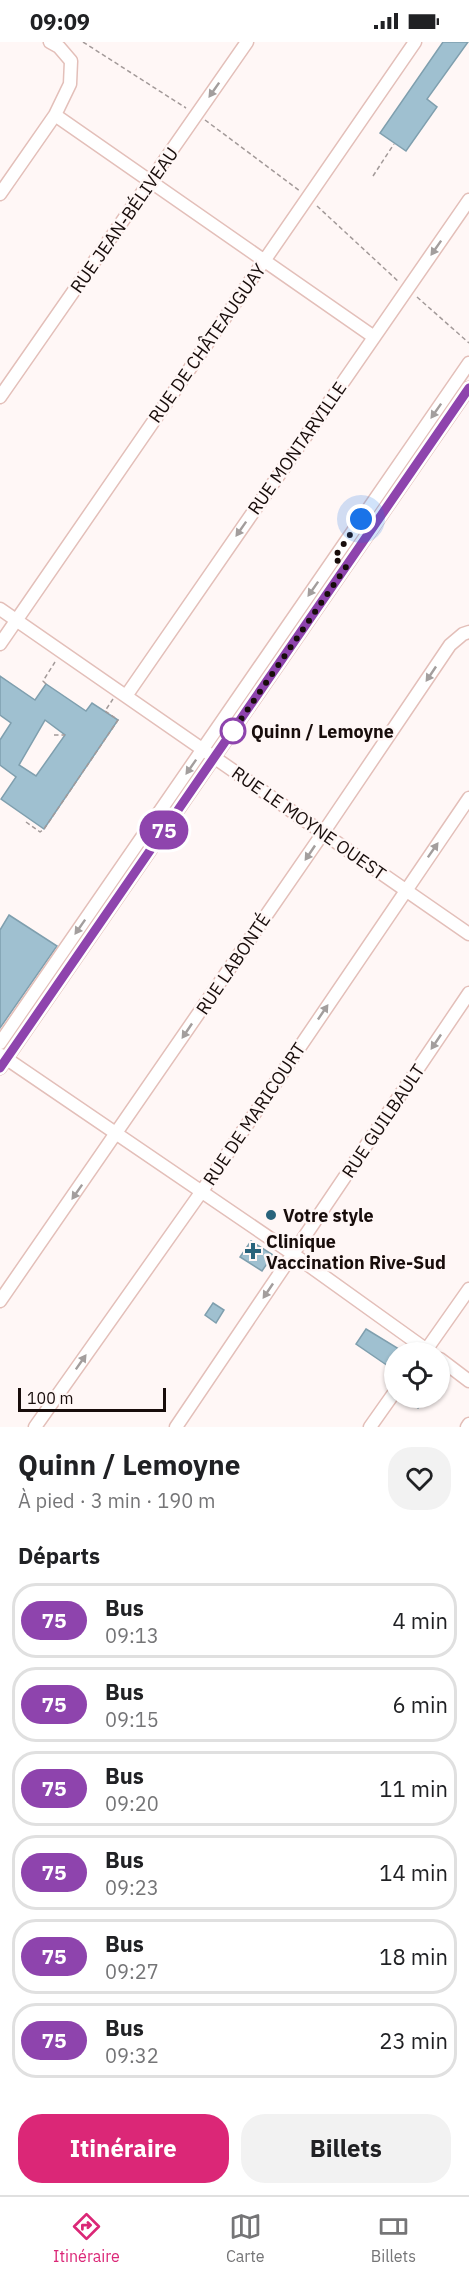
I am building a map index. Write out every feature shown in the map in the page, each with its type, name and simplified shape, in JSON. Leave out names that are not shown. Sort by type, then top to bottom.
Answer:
[{"type":"street","name":"RUE JEAN-BÉLIVEAU","points":[[0,397],[247,42]]},
{"type":"street","name":"RUE DE CHÂTEAUGUAY","points":[[0,644],[415,42]]},
{"type":"street","points":[[0,194],[55,115],[70,84],[71,61],[57,44]]},
{"type":"street","points":[[55,115],[374,337]]},
{"type":"street","name":"RUE MONTARVILLE","points":[[122,694],[469,200]]},
{"type":"street","points":[[0,1043],[469,363]]},
{"type":"street","points":[[413,1342],[202,1191],[2,1060],[215,757],[469,388]]},
{"type":"street","points":[[334,558],[346,567]]},
{"type":"street","name":"RUE LE MOYNE OUEST","points":[[0,609],[469,934]]},
{"type":"street","name":"RUE LABONTÉ","points":[[0,1301],[324,833],[450,645],[469,632]]},
{"type":"street","name":"RUE DE MARICOURT","points":[[35,1427],[202,1191],[469,798]]},
{"type":"street","name":"RUE GUILBAULT","points":[[176,1427],[469,993]]},
{"type":"street","points":[[434,1342],[469,1289]]},
{"type":"street","points":[[450,1367],[469,1381]]},
{"type":"street","points":[[370,1427],[384,1408]]},
{"type":"path","points":[[83,42],[192,111]]},
{"type":"path","points":[[205,120],[300,190]]},
{"type":"path","points":[[373,176],[394,144]]},
{"type":"path","points":[[314,204],[402,285]]},
{"type":"path","points":[[413,293],[469,343]]},
{"type":"path","points":[[46,684],[43,681],[62,652]]},
{"type":"path","points":[[26,822],[40,832],[44,829],[118,720],[105,711],[122,694]]},
{"type":"path","points":[[54,735],[65,735]]},
{"type":"building","points":[[443,42],[468,42],[427,99],[437,107],[406,151],[380,133]]},
{"type":"building","points":[[0,676],[35,700],[46,684],[86,711],[92,703],[118,720],[44,829],[1,799],[16,777],[0,765],[0,740],[11,723],[0,715]],"holes":[[[45,720],[65,735],[36,776],[19,765]]]},
{"type":"building","points":[[9,915],[57,946],[0,1028],[0,930]]},
{"type":"building","points":[[251,1241],[273,1255],[262,1271],[240,1257]]},
{"type":"building","points":[[213,1303],[224,1310],[216,1323],[205,1315]]},
{"type":"building","points":[[366,1329],[387,1342],[384,1342],[384,1363],[356,1344]]},
{"type":"bus line","name":"75","points":[[0,1068],[469,388]]},
{"type":"place","name":"Quinn / Lemoyne","points":[[233,731]]},
{"type":"place","name":"Votre style","points":[[271,1215]]},
{"type":"place","name":"Clinique Vaccination Rive-Sud","points":[[253,1251]]},
{"type":"route","points":[[233,731],[228,738],[346,567],[334,558],[361,519]]}]
